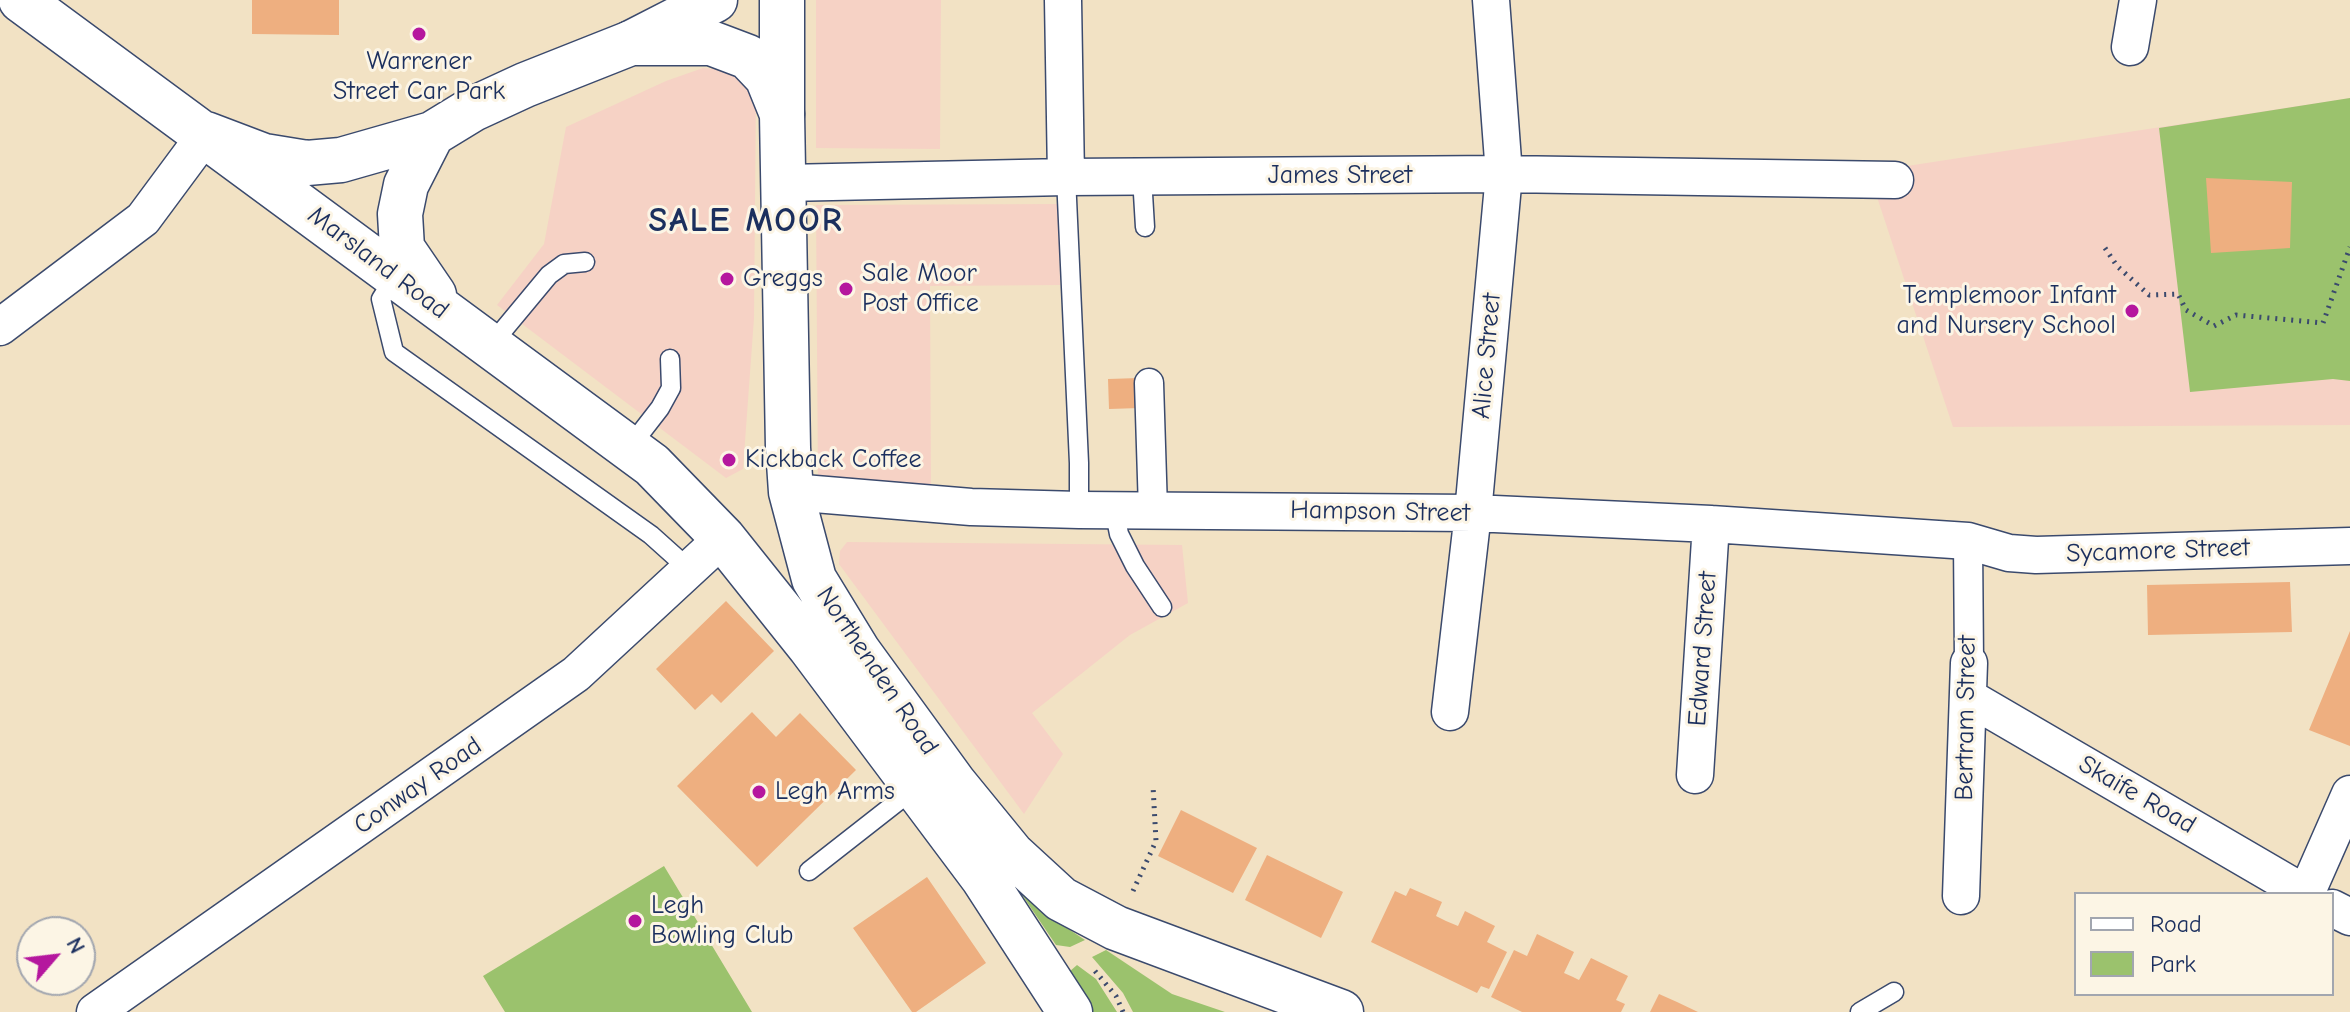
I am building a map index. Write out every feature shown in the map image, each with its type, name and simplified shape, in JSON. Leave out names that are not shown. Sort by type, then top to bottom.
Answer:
[{"type":"main road","name":"Marsland Road","points":[[21,0],[652,465],[723,538]]},
{"type":"main road","points":[[206,134],[264,156],[307,163],[357,156],[432,134],[473,109],[631,43],[715,0]]},
{"type":"main road","name":"Northenden Road","points":[[782,0],[788,448],[791,492],[814,579],[858,651],[954,783],[1012,854],[1061,899],[1116,928],[1341,1012]]},
{"type":"main road","points":[[631,43],[711,43],[748,57],[767,77],[782,114]]},
{"type":"main road","points":[[432,134],[406,185],[400,214],[402,248],[447,315]]},
{"type":"main road","name":"Northenden Road","points":[[723,538],[810,647],[983,878],[1070,1012]]},
{"type":"street","points":[[1063,0],[1066,177]]},
{"type":"street","name":"Alice Street","points":[[1450,712],[1473,513],[1504,174],[1491,0]]},
{"type":"street","points":[[2130,47],[2138,0]]},
{"type":"street","points":[[0,327],[143,219],[206,134]]},
{"type":"street","name":"James Street","points":[[785,183],[1066,177],[1504,174],[1895,180]]},
{"type":"street","points":[[1149,383],[1153,510]]},
{"type":"street","name":"Hampson Street","points":[[791,492],[971,507],[1473,513],[1711,524],[1968,541]]},
{"type":"street","name":"Edward Street","points":[[1695,775],[1711,524]]},
{"type":"street","name":"Conway Road","points":[[95,1012],[576,674],[723,538]]},
{"type":"street","name":"Sycamore Street","points":[[1968,541],[2009,553],[2036,555],[2350,546]]},
{"type":"street","name":"Bertram Street","points":[[1961,896],[1969,680],[1968,541]]},
{"type":"street","name":"Skaife Road","points":[[1969,680],[2303,892]]},
{"type":"street","points":[[2307,892],[2350,794]]},
{"type":"lane","points":[[1066,177],[1079,510]]},
{"type":"lane","points":[[1142,177],[1145,227]]},
{"type":"lane","points":[[490,346],[549,275],[564,264],[585,262]]},
{"type":"lane","points":[[395,277],[381,299],[394,352],[651,535],[690,570]]},
{"type":"lane","points":[[629,448],[660,408],[671,388],[670,359]]},
{"type":"lane","points":[[1114,509],[1119,534],[1142,578],[1162,607]]},
{"type":"lane","points":[[809,871],[915,788]]},
{"type":"lane","points":[[1860,1012],[1894,992]]},
{"type":"path","points":[[2105,248],[2117,266],[2149,295],[2178,294],[2186,310],[2214,326],[2236,315],[2323,323],[2350,247]]},
{"type":"path","points":[[1116,928],[1156,841],[1153,786]]},
{"type":"shaded area","points":[[816,0],[941,0],[940,149],[816,148]]},
{"type":"shaded area","points":[[703,68],[739,71],[756,85],[754,318],[743,469],[726,478],[497,305],[544,244],[566,127],[666,81]]},
{"type":"shaded area","name":"Templemoor Infant and Nursery School","points":[[2350,98],[2350,425],[1953,427],[1877,197],[1881,170]]},
{"type":"shaded area","points":[[1059,204],[1060,285],[930,286],[931,484],[818,484],[816,205]]},
{"type":"shaded area","points":[[847,542],[1182,545],[1188,603],[1130,635],[1032,713],[1063,754],[1024,814],[839,564],[840,551]]},
{"type":"green space","points":[[2350,98],[2350,381],[2333,379],[2190,392],[2159,128]]},
{"type":"green space","name":"Legh Bowling Club","points":[[664,866],[752,1012],[505,1012],[483,976]]},
{"type":"green space","points":[[1014,883],[1052,918],[1085,940],[1070,947],[1056,945]]},
{"type":"green space","points":[[1106,950],[1172,994],[1225,1012],[1133,1012],[1123,993],[1092,957]]},
{"type":"green space","points":[[1077,965],[1096,979],[1117,1012],[1093,1012],[1069,972]]},
{"type":"building","points":[[252,0],[339,0],[339,35],[252,34]]},
{"type":"building","points":[[2206,178],[2292,182],[2290,248],[2211,253]]},
{"type":"building","points":[[1139,378],[1140,408],[1109,409],[1108,379]]},
{"type":"building","points":[[2290,582],[2292,632],[2148,635],[2147,585]]},
{"type":"building","points":[[726,601],[774,651],[721,703],[712,694],[695,710],[656,669]]},
{"type":"building","points":[[2350,631],[2350,746],[2309,730]]},
{"type":"building","name":"Legh Arms","points":[[752,712],[776,737],[800,713],[856,770],[757,867],[677,786]]},
{"type":"building","points":[[1181,810],[1257,848],[1233,893],[1158,856]]},
{"type":"building","points":[[1267,855],[1343,892],[1321,938],[1245,900]]},
{"type":"building","points":[[927,877],[986,963],[912,1012],[853,928]]},
{"type":"building","points":[[1410,888],[1442,902],[1436,916],[1446,921],[1458,926],[1465,911],[1495,926],[1487,942],[1507,952],[1489,989],[1481,986],[1477,993],[1371,942],[1395,891],[1406,896]]},
{"type":"building","points":[[1537,934],[1574,952],[1564,973],[1579,980],[1591,958],[1628,976],[1616,1000],[1625,1004],[1621,1012],[1522,1012],[1491,997],[1514,950],[1527,956]]},
{"type":"building","points":[[1659,994],[1677,1002],[1698,1012],[1650,1012]]},
{"type":"place","name":"Warrener Street Car Park","points":[[419,34]]},
{"type":"place","name":"Greggs","points":[[727,279]]},
{"type":"place","name":"Sale Moor Post Office","points":[[846,289]]},
{"type":"place","name":"Templemoor Infant and Nursery School","points":[[2132,311]]},
{"type":"place","name":"Kickback Coffee","points":[[729,460]]},
{"type":"place","name":"Legh Arms","points":[[759,792]]},
{"type":"place","name":"Legh Bowling Club","points":[[635,921]]},
{"type":"district","name":"SALE MOOR","points":[[746,221]]}]
